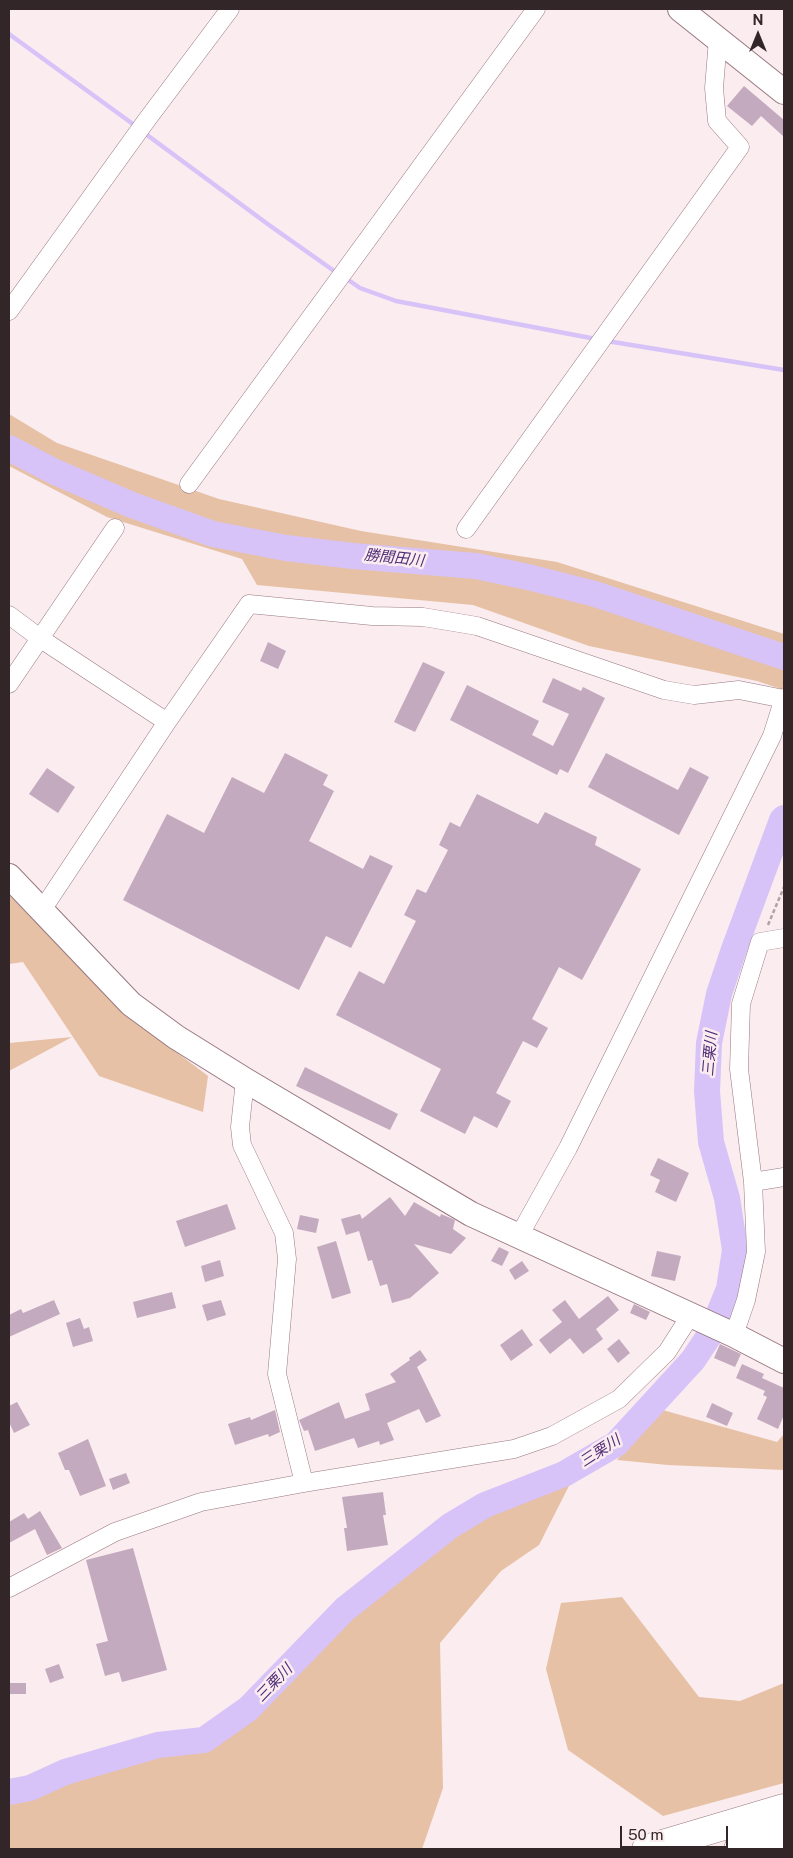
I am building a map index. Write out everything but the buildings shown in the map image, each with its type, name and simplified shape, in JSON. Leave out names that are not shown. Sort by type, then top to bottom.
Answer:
[{"type":"highway","points":[[646,1849],[784,1808]]},
{"type":"highway","points":[[738,1849],[784,1835]]},
{"type":"street","points":[[9,311],[146,121],[230,9]]},
{"type":"street","points":[[189,484],[536,9]]},
{"type":"street","points":[[680,9],[784,92]]},
{"type":"street","points":[[466,529],[740,147],[717,122],[714,88],[718,39]]},
{"type":"street","points":[[9,684],[115,528]]},
{"type":"street","points":[[40,910],[249,604],[372,616],[423,617],[477,626],[664,690],[694,695],[738,690],[784,699],[767,745],[568,1148],[519,1236]]},
{"type":"street","points":[[9,615],[40,639],[167,722]]},
{"type":"street","points":[[9,876],[131,1004],[176,1036],[245,1080],[471,1214],[734,1335],[784,1361]]},
{"type":"street","points":[[734,1335],[746,1300],[756,1252],[753,1182],[739,1069],[741,1004],[760,942],[784,938]]},
{"type":"street","points":[[245,1080],[240,1127],[242,1145],[284,1232],[287,1259],[277,1374],[304,1483]]},
{"type":"street","points":[[753,1182],[784,1177]]},
{"type":"street","points":[[9,1588],[115,1532],[201,1502],[304,1483],[514,1449],[552,1436],[619,1399],[667,1352],[690,1316]]},
{"type":"path","points":[[760,942],[784,887]]},
{"type":"shaded area","points":[[9,414],[57,443],[219,499],[361,531],[557,562],[784,634],[784,690],[757,681],[589,646],[473,605],[257,585],[242,559],[107,517],[9,466]]},
{"type":"shaded area","points":[[9,895],[122,1011],[208,1076],[203,1112],[99,1076],[23,962],[9,964]]},
{"type":"shaded area","points":[[72,1037],[9,1071],[9,1043]]},
{"type":"shaded area","points":[[659,1409],[777,1442],[784,1434],[784,1470],[668,1465],[617,1460]]},
{"type":"shaded area","points":[[576,1472],[539,1545],[501,1571],[440,1643],[443,1788],[422,1849],[9,1849],[9,1782],[65,1772],[238,1726],[321,1634],[440,1529]]},
{"type":"shaded area","points":[[622,1597],[699,1697],[740,1701],[784,1683],[784,1783],[663,1816],[568,1750],[546,1669],[561,1603]]},
{"type":"waterway","points":[[9,34],[137,127]]},
{"type":"waterway","points":[[143,132],[337,273]]},
{"type":"waterway","points":[[344,277],[360,288],[396,301],[596,339]]},
{"type":"waterway","points":[[607,341],[784,370]]},
{"type":"waterway","name":"勝間田川","points":[[9,448],[55,472],[132,505],[213,534],[286,548],[353,556],[476,566],[528,577],[595,594],[784,657]]},
{"type":"waterway","name":"三栗川","points":[[9,1792],[30,1788],[65,1772],[158,1745],[204,1740],[248,1709],[345,1609],[450,1526],[485,1505],[564,1474],[616,1444],[693,1360],[711,1333],[729,1289],[735,1250],[727,1198],[711,1142],[707,1091],[709,1043],[719,994],[784,818]]}]
